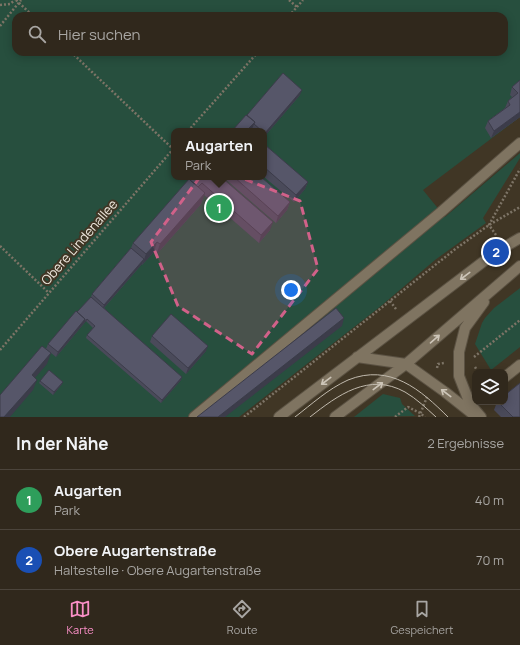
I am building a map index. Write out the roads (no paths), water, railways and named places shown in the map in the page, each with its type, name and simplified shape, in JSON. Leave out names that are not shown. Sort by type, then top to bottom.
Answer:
[{"type":"street","points":[[194,417],[440,212],[520,143]]},
{"type":"street","points":[[279,417],[490,257],[520,238]]},
{"type":"street","points":[[335,417],[406,364],[520,266]]},
{"type":"street","points":[[472,400],[459,376],[459,352],[465,328],[493,289]]},
{"type":"street","points":[[357,357],[406,364],[477,417]]},
{"type":"street","points":[[508,375],[520,365]]},
{"type":"street","points":[[475,405],[481,417]]},
{"type":"tram line","points":[[295,417],[320,397],[348,380],[363,376],[378,375],[391,377],[416,389],[427,397],[448,417]]},
{"type":"tram line","points":[[310,417],[343,394],[367,385],[379,384],[392,386],[405,392],[436,417]]},
{"type":"place","name":"Augarten","points":[[219,208]]},
{"type":"place","name":"Obere Augartenstraße","points":[[496,252]]}]
